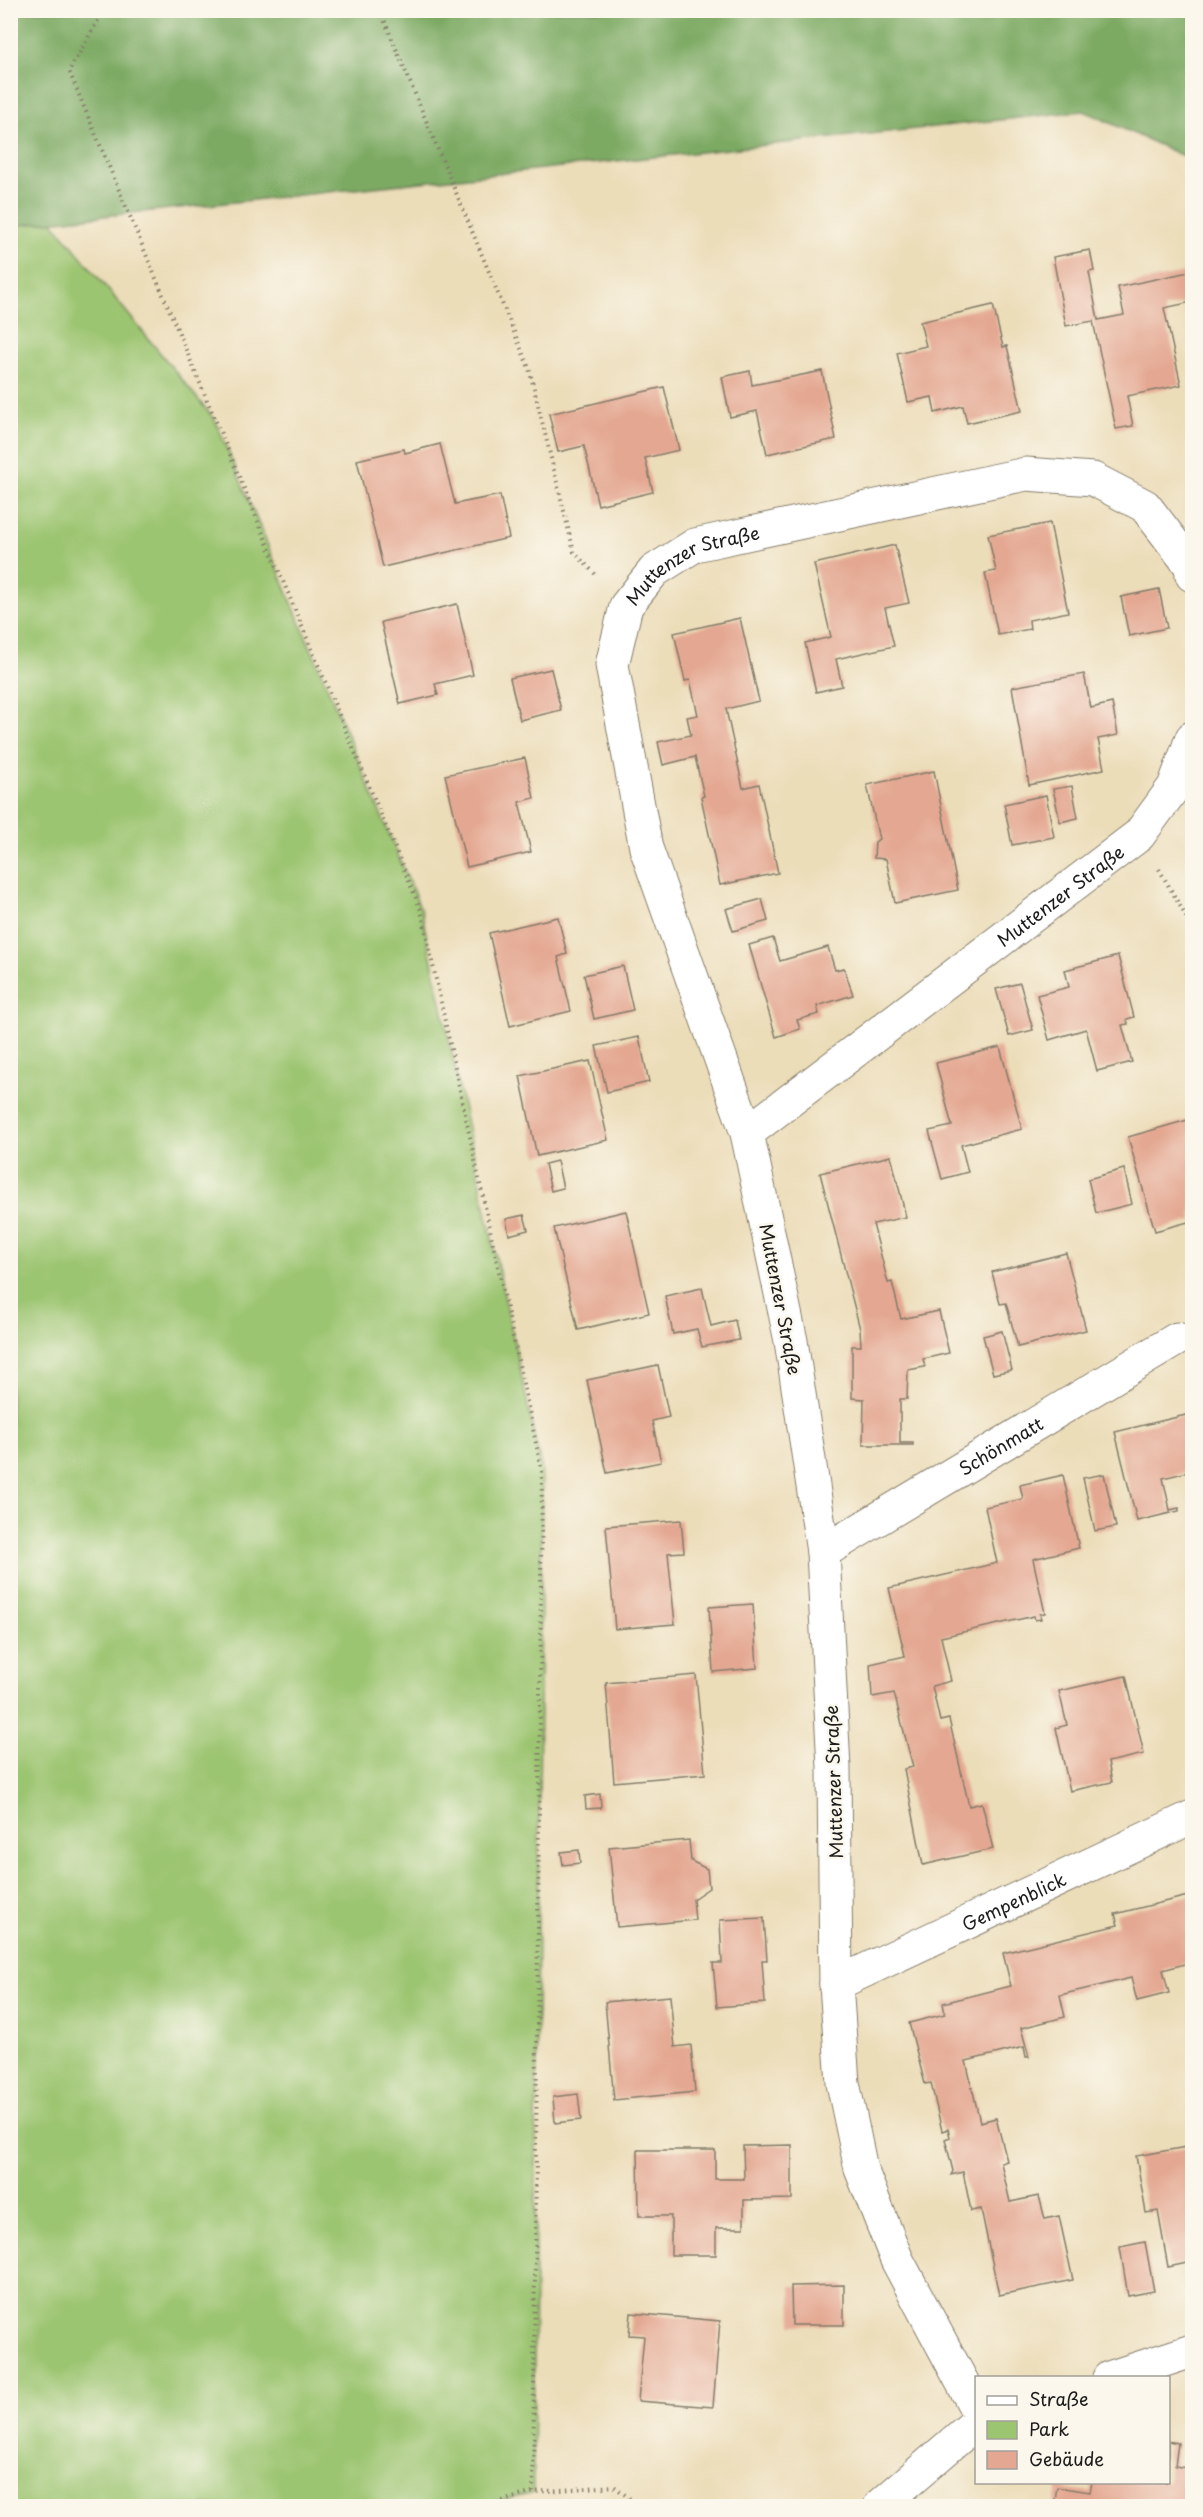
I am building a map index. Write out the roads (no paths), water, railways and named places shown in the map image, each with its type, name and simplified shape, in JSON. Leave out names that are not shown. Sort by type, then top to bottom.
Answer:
[{"type":"street","name":"Muttenzer Straße","points":[[975,2406],[897,2260],[861,2169],[843,2083],[836,1984],[834,1768],[823,1552],[791,1341],[747,1133],[646,848],[612,665],[626,606],[654,571],[695,545],[1026,474],[1093,479],[1145,506],[1191,566],[1192,575]]},
{"type":"street","name":"Muttenzer Straße","points":[[747,1133],[1139,835],[1174,787],[1192,738]]},
{"type":"street","name":"Schönmatt","points":[[823,1552],[1177,1339]]},
{"type":"street","name":"Gempenblick","points":[[836,1984],[1192,1817]]},
{"type":"street","points":[[1115,2376],[1192,2351]]},
{"type":"street","points":[[880,2506],[975,2424]]}]
